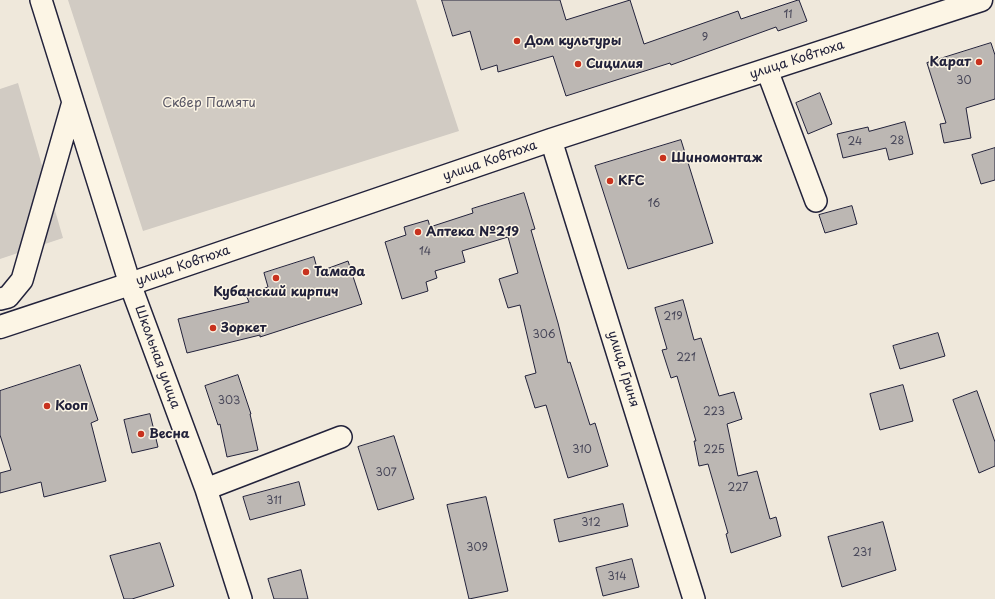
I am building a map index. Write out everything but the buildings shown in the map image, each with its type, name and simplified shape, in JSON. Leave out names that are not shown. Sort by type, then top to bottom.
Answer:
[{"type":"main road","name":"улица Ковтюха","points":[[0,327],[552,140],[981,0]]},
{"type":"street","name":"Школьная улица","points":[[40,0],[130,284],[206,489],[241,599]]},
{"type":"street","points":[[767,70],[816,201]]},
{"type":"street","points":[[0,299],[8,297],[22,280],[73,102]]},
{"type":"street","name":"улица Гриня","points":[[552,140],[694,599]]},
{"type":"street","points":[[206,489],[341,437]]},
{"type":"green space","name":"Сквер Памяти","points":[[68,0],[416,0],[459,131],[143,231]]},
{"type":"green space","points":[[18,83],[63,238],[0,259],[0,89]]},
{"type":"place","name":"Дом культуры","points":[[517,41]]},
{"type":"place","name":"Карат","points":[[979,62]]},
{"type":"place","name":"Сицилия","points":[[578,64]]},
{"type":"place","name":"Шиномонтаж","points":[[663,158]]},
{"type":"place","name":"KFC","points":[[610,181]]},
{"type":"place","name":"Аптека №219","points":[[418,232]]},
{"type":"place","name":"Тамада","points":[[306,272]]},
{"type":"place","name":"Кубанский кирпич","points":[[276,278]]},
{"type":"place","name":"Зоркет","points":[[213,328]]},
{"type":"place","name":"Кооп","points":[[47,406]]},
{"type":"place","name":"Весна","points":[[141,434]]}]
